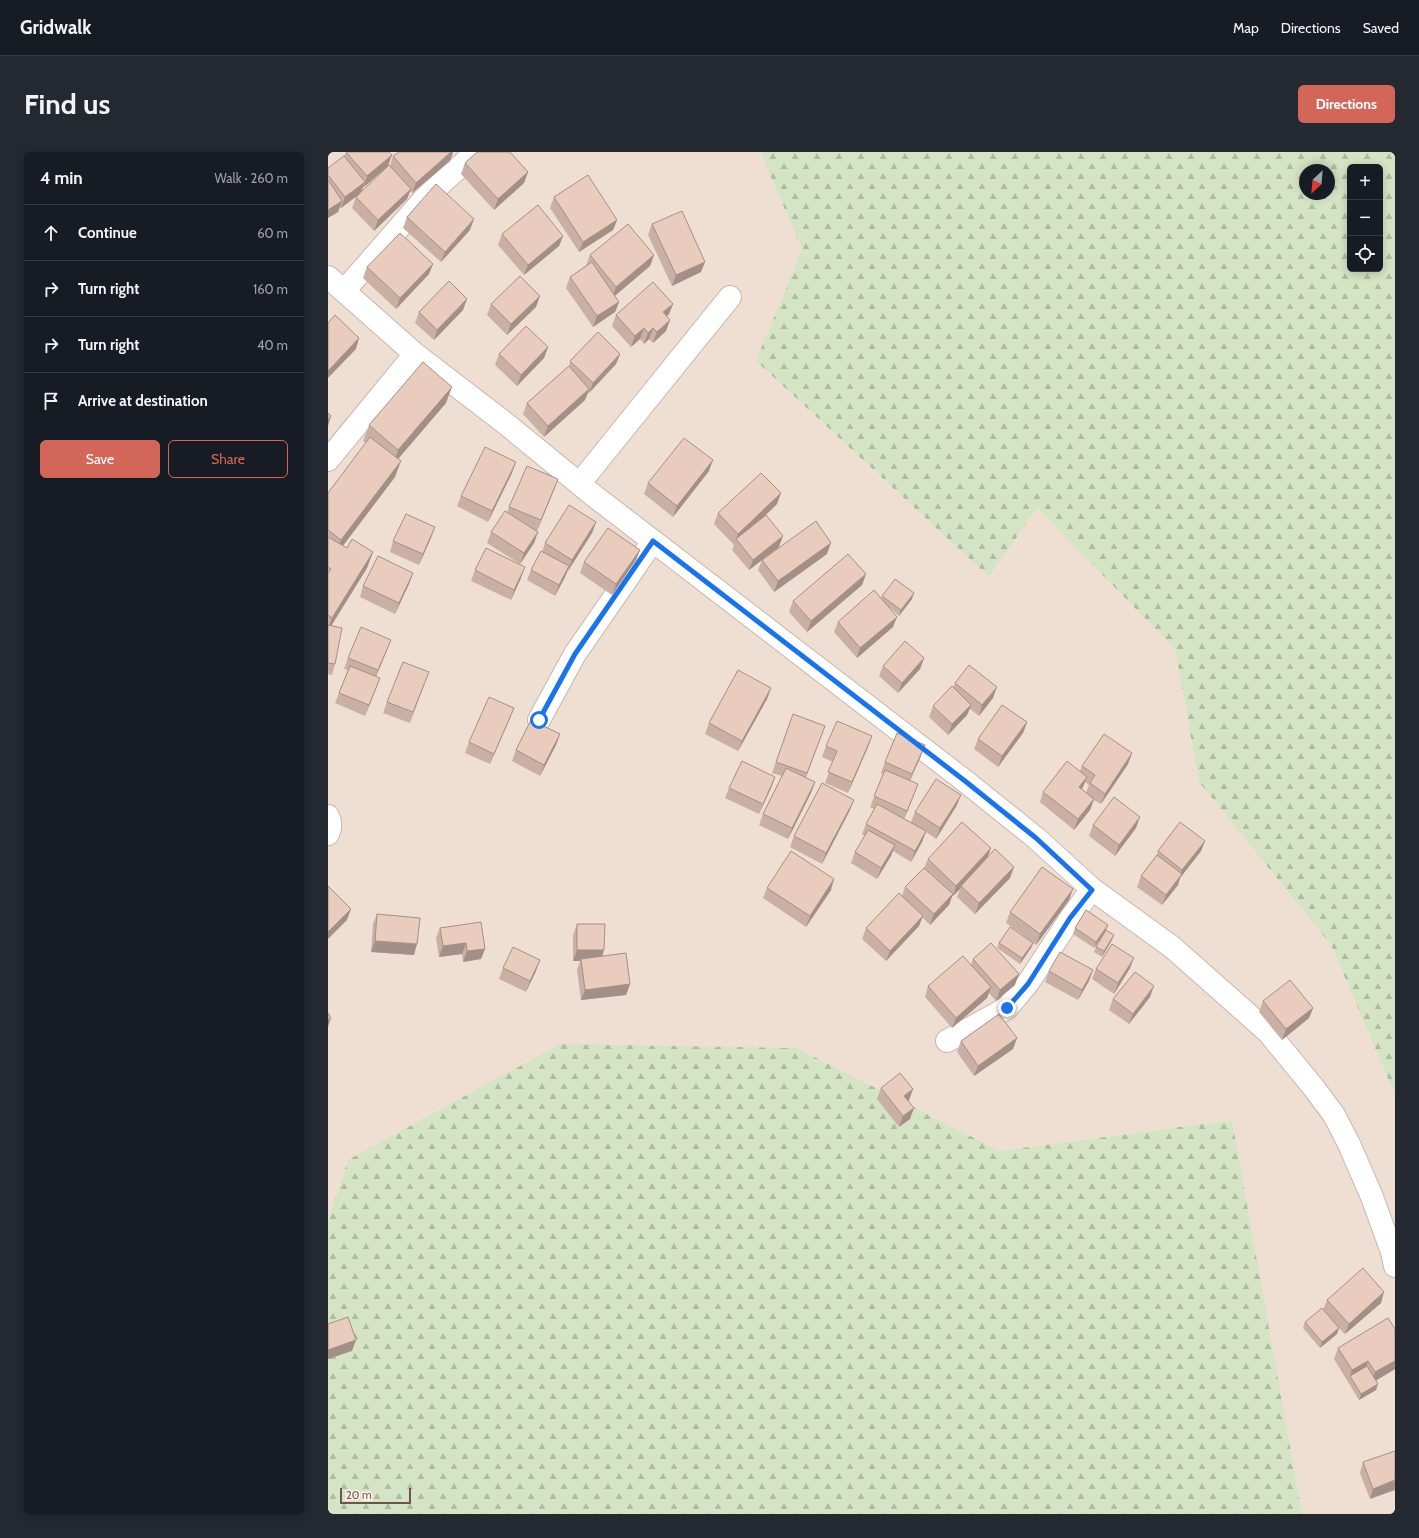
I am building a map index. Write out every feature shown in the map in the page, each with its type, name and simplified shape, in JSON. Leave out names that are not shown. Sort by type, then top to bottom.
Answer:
[{"type":"street","points":[[476,152],[425,198],[336,284],[415,354],[505,423],[579,484],[965,781],[1036,838],[1092,890],[1172,947],[1268,1032],[1334,1115],[1349,1144],[1372,1197],[1392,1252],[1395,1266]]},
{"type":"street","points":[[579,484],[730,297]]},
{"type":"street","points":[[328,460],[415,354]]},
{"type":"street","points":[[539,720],[575,654],[653,541]]},
{"type":"street","points":[[328,816],[330,820],[330,830],[328,834]]},
{"type":"street","points":[[946,1041],[1007,1008],[1028,984],[1062,931],[1092,890]]},
{"type":"shaded area","points":[[328,152],[760,152],[802,249],[757,362],[989,577],[1037,508],[1175,649],[1199,782],[1331,945],[1395,1095],[1395,1514],[1302,1514],[1231,1120],[1000,1151],[797,1048],[348,1160],[328,1220]]},
{"type":"green space","points":[[760,152],[1395,152],[1395,1095],[1331,945],[1199,782],[1175,649],[1037,508],[989,577],[756,361],[802,249]]},
{"type":"green space","points":[[560,1044],[797,1048],[1000,1151],[1232,1120],[1302,1514],[328,1514],[328,1220],[348,1160]]},
{"type":"building","points":[[346,152],[389,152],[392,155],[367,176]]},
{"type":"building","points":[[399,152],[451,152],[416,183],[393,156]]},
{"type":"building","points":[[477,152],[510,152],[528,172],[498,199],[465,163]]},
{"type":"building","points":[[344,156],[365,182],[345,197],[328,175],[328,168]]},
{"type":"building","points":[[389,165],[411,189],[378,220],[356,197]]},
{"type":"building","points":[[588,175],[617,220],[583,242],[554,197]]},
{"type":"building","points":[[328,181],[342,201],[328,210]]},
{"type":"building","points":[[436,184],[474,219],[445,252],[407,217]]},
{"type":"building","points":[[538,205],[563,236],[528,265],[502,234]]},
{"type":"building","points":[[682,211],[705,262],[676,275],[652,224]]},
{"type":"building","points":[[628,224],[654,255],[616,287],[590,255]]},
{"type":"building","points":[[400,233],[433,264],[400,298],[367,267]]},
{"type":"building","points":[[592,262],[619,302],[597,316],[570,277]]},
{"type":"building","points":[[520,276],[540,296],[511,324],[491,304]]},
{"type":"building","points":[[449,281],[467,299],[437,330],[419,312]]},
{"type":"building","points":[[653,282],[673,304],[663,312],[670,320],[657,332],[653,328],[648,333],[644,328],[635,336],[616,315]]},
{"type":"building","points":[[335,315],[359,338],[328,371],[328,323]]},
{"type":"building","points":[[526,326],[548,347],[521,375],[499,354]]},
{"type":"building","points":[[598,332],[620,354],[593,383],[570,361]]},
{"type":"building","points":[[423,362],[452,387],[398,450],[369,425]]},
{"type":"building","points":[[569,366],[589,389],[548,426],[527,403]]},
{"type":"building","points":[[328,413],[331,416],[328,420]]},
{"type":"building","points":[[370,437],[401,461],[341,540],[328,530],[328,493]]},
{"type":"building","points":[[684,438],[713,460],[677,506],[648,483]]},
{"type":"building","points":[[485,447],[516,462],[492,511],[461,496]]},
{"type":"building","points":[[527,466],[558,479],[541,520],[509,507]]},
{"type":"building","points":[[761,473],[781,493],[738,534],[718,513]]},
{"type":"building","points":[[569,505],[596,522],[572,560],[545,543]]},
{"type":"building","points":[[505,511],[538,532],[524,553],[491,532]]},
{"type":"building","points":[[406,514],[435,527],[423,554],[393,541]]},
{"type":"building","points":[[766,515],[783,536],[753,560],[736,539]]},
{"type":"building","points":[[816,521],[831,543],[778,581],[762,560]]},
{"type":"building","points":[[608,528],[640,550],[616,584],[584,562]]},
{"type":"building","points":[[328,537],[347,548],[352,539],[373,552],[332,618],[328,615],[328,573],[331,569],[328,567]]},
{"type":"building","points":[[486,548],[525,567],[514,590],[475,570]]},
{"type":"building","points":[[541,551],[569,566],[559,585],[531,570]]},
{"type":"building","points":[[848,554],[866,574],[811,621],[793,601]]},
{"type":"building","points":[[378,556],[413,573],[399,603],[363,586]]},
{"type":"building","points":[[895,579],[914,593],[901,610],[882,596]]},
{"type":"building","points":[[874,590],[897,617],[860,648],[838,622]]},
{"type":"building","points":[[328,625],[342,628],[335,664],[328,663]]},
{"type":"building","points":[[361,627],[391,640],[378,670],[348,658]]},
{"type":"building","points":[[905,641],[924,658],[902,683],[883,666]]},
{"type":"building","points":[[403,662],[429,672],[413,712],[387,702]]},
{"type":"building","points":[[969,665],[997,687],[982,705],[955,683]]},
{"type":"building","points":[[350,666],[380,678],[369,705],[339,693]]},
{"type":"building","points":[[738,670],[771,688],[742,741],[709,723]]},
{"type":"building","points":[[952,686],[971,705],[952,724],[933,706]]},
{"type":"building","points":[[489,697],[514,708],[494,754],[469,742]]},
{"type":"building","points":[[1002,705],[1027,722],[1002,756],[978,739]]},
{"type":"building","points":[[793,714],[825,726],[807,773],[776,762]]},
{"type":"building","points":[[531,720],[560,734],[544,765],[516,750]]},
{"type":"building","points":[[837,721],[872,736],[852,782],[828,772],[837,751],[826,746]]},
{"type":"building","points":[[897,733],[925,745],[912,774],[885,762]]},
{"type":"building","points":[[1104,734],[1132,753],[1105,794],[1090,783],[1095,775],[1082,766]]},
{"type":"building","points":[[742,761],[775,777],[763,804],[729,788]]},
{"type":"building","points":[[1067,761],[1087,777],[1079,787],[1094,799],[1078,819],[1043,792]]},
{"type":"building","points":[[786,768],[815,782],[792,828],[763,814]]},
{"type":"building","points":[[885,770],[918,784],[907,811],[874,796]]},
{"type":"building","points":[[936,779],[961,795],[940,828],[915,812]]},
{"type":"building","points":[[822,783],[854,800],[826,853],[794,836]]},
{"type":"building","points":[[1114,797],[1140,817],[1119,845],[1093,825]]},
{"type":"building","points":[[877,804],[926,831],[915,851],[866,824]]},
{"type":"building","points":[[962,822],[991,848],[956,886],[928,859]]},
{"type":"building","points":[[1180,822],[1205,841],[1182,870],[1158,851]]},
{"type":"building","points":[[868,830],[895,845],[881,868],[855,852]]},
{"type":"building","points":[[995,849],[1014,867],[979,903],[961,886]]},
{"type":"building","points":[[791,851],[834,879],[810,916],[767,888]]},
{"type":"building","points":[[1157,855],[1182,874],[1166,895],[1141,876]]},
{"type":"building","points":[[1042,867],[1073,889],[1040,934],[1010,912]]},
{"type":"building","points":[[924,868],[953,894],[934,914],[905,887]]},
{"type":"building","points":[[328,886],[351,909],[328,932]]},
{"type":"building","points":[[899,893],[923,916],[890,951],[866,928]]},
{"type":"building","points":[[1086,910],[1108,925],[1096,942],[1075,928]]},
{"type":"building","points":[[377,914],[420,918],[417,944],[375,941]]},
{"type":"building","points":[[481,922],[485,949],[467,951],[466,943],[443,946],[440,928]]},
{"type":"building","points":[[577,924],[605,924],[604,950],[577,950]]},
{"type":"building","points":[[1010,927],[1033,943],[1022,958],[999,943]]},
{"type":"building","points":[[1106,930],[1114,935],[1104,951],[1096,947]]},
{"type":"building","points":[[991,943],[1019,974],[1000,990],[973,959]]},
{"type":"building","points":[[1112,944],[1134,958],[1118,983],[1096,969]]},
{"type":"building","points":[[513,947],[540,960],[530,981],[503,968]]},
{"type":"building","points":[[1060,952],[1093,970],[1082,990],[1049,971]]},
{"type":"building","points":[[626,953],[630,984],[585,990],[581,959]]},
{"type":"building","points":[[963,956],[991,987],[956,1018],[928,986]]},
{"type":"building","points":[[1135,972],[1154,986],[1133,1014],[1113,999]]},
{"type":"building","points":[[1290,980],[1313,1008],[1286,1029],[1263,1001]]},
{"type":"building","points":[[328,1013],[331,1018],[328,1020]]},
{"type":"building","points":[[999,1014],[1017,1038],[978,1066],[961,1041]]},
{"type":"building","points":[[900,1073],[913,1089],[904,1096],[914,1108],[903,1116],[881,1088]]},
{"type":"building","points":[[1363,1268],[1384,1292],[1349,1324],[1327,1300]]},
{"type":"building","points":[[1322,1308],[1339,1328],[1322,1342],[1305,1322]]},
{"type":"building","points":[[348,1317],[356,1340],[328,1350],[328,1324]]},
{"type":"building","points":[[1388,1318],[1395,1329],[1395,1361],[1375,1372],[1368,1361],[1352,1370],[1338,1348]]},
{"type":"building","points":[[1367,1366],[1378,1384],[1361,1394],[1350,1376]]},
{"type":"building","points":[[1395,1451],[1395,1480],[1373,1489],[1363,1462]]},
{"type":"route","points":[[539,720],[575,654],[653,541],[874,709],[965,781],[1036,838],[1092,890],[1070,918],[1028,984],[1007,1008]]}]
